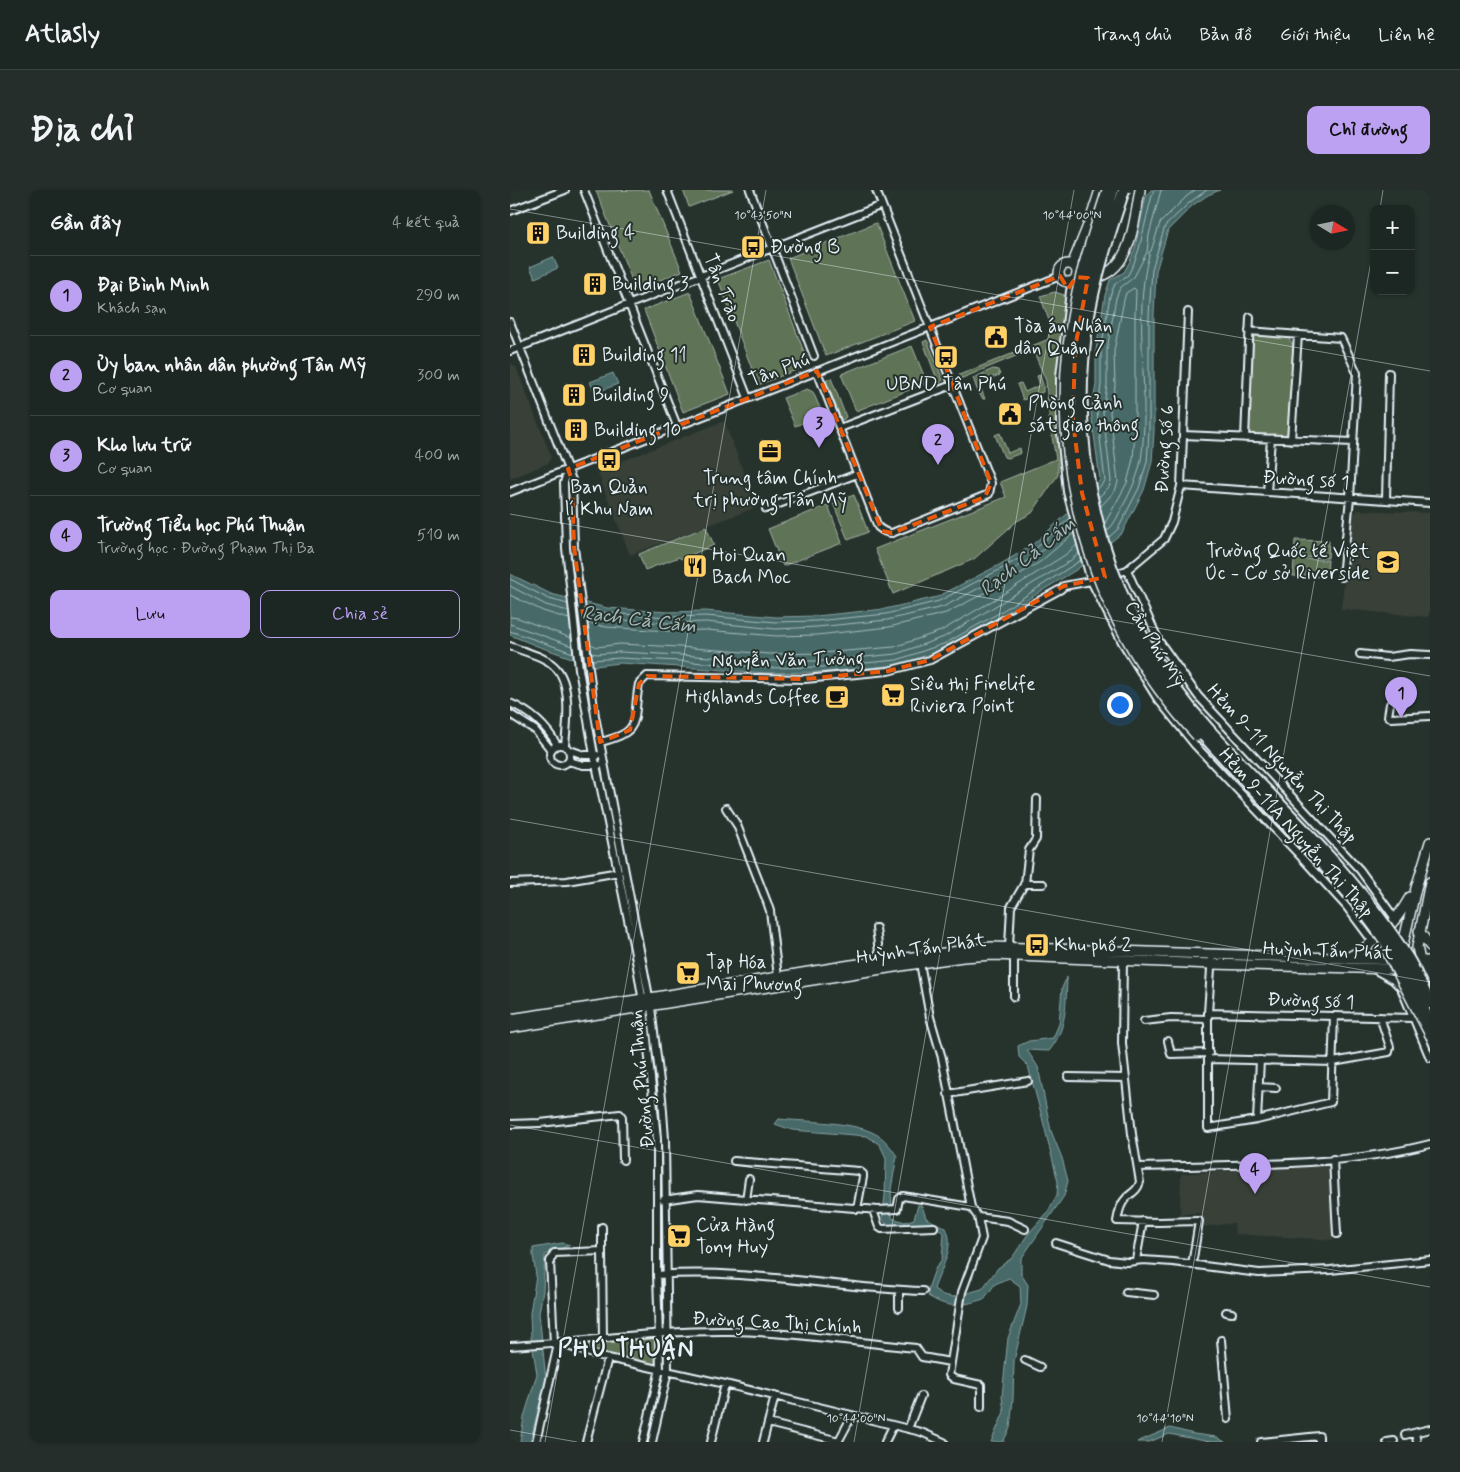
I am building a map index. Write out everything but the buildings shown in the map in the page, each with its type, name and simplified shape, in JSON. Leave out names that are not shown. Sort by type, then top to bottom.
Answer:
[{"type":"highway","name":"Cầu Phú Mỹ","points":[[1114,190],[1091,269],[1081,312],[1075,348],[1073,383],[1074,429],[1080,481],[1090,531],[1108,585],[1136,642],[1166,690],[1204,736],[1359,905],[1386,941],[1401,966],[1430,1024]]},
{"type":"highway","name":"Cầu Phú Mỹ","points":[[1125,190],[1105,249],[1090,305],[1085,339],[1082,388],[1083,432],[1089,482],[1101,535],[1111,566],[1138,628],[1179,693],[1205,725],[1352,883],[1406,956],[1430,1003]]},
{"type":"main road","points":[[1072,265],[1100,190]]},
{"type":"main road","name":"Cầu Phú Mỹ","points":[[1107,190],[1077,291],[1070,332],[1065,382],[1066,437],[1074,494],[1093,565],[1122,629],[1150,677],[1188,726],[1337,886],[1366,922],[1383,945],[1430,1035]]},
{"type":"main road","name":"Cầu Phú Mỹ","points":[[1125,190],[1100,279],[1092,323],[1086,389],[1086,432],[1092,474],[1106,542],[1113,565],[1149,644],[1174,681],[1202,719],[1345,871],[1393,929],[1430,997]]},
{"type":"main road","points":[[1072,265],[1063,266],[1060,270],[1060,276],[1066,281],[1075,278],[1099,277],[1108,273],[1119,262],[1128,243],[1140,190]]},
{"type":"main road","points":[[1072,265],[1076,268],[1075,278]]},
{"type":"main road","points":[[1345,963],[1368,947],[1396,920],[1425,875],[1430,842]]},
{"type":"main road","points":[[1426,970],[1419,961],[1417,948],[1430,882]]},
{"type":"main road","points":[[1399,965],[1402,941],[1416,888]]},
{"type":"main road","points":[[1419,931],[1430,946]]},
{"type":"main road","name":"Huỳnh Tấn Phát","points":[[510,1018],[782,986],[976,948],[1009,946],[1104,954],[1123,959],[1212,964],[1345,963],[1372,968],[1430,961]]},
{"type":"main road","name":"Huỳnh Tấn Phát","points":[[510,1028],[778,977],[880,961],[914,961],[1014,955],[1212,954],[1399,965],[1426,970]]},
{"type":"main road","points":[[778,977],[782,986]]},
{"type":"street","points":[[510,211],[565,190]]},
{"type":"street","points":[[584,190],[677,426]]},
{"type":"street","name":"Tân Trào","points":[[667,190],[748,398]]},
{"type":"street","points":[[750,190],[814,356]]},
{"type":"street","points":[[817,371],[878,527],[887,533],[892,533],[988,494],[990,483],[876,190]]},
{"type":"street","points":[[510,351],[882,205]]},
{"type":"street","name":"Tân Phú","points":[[510,492],[1060,276]]},
{"type":"street","name":"Hẻm 9-11A Nguyễn Thị Thập","points":[[1075,278],[1066,320],[1060,376],[1060,423],[1067,492],[1086,566],[1088,582],[1145,680],[1195,745],[1328,886],[1346,906],[1373,942]]},
{"type":"street","name":"Đường số 6","points":[[1127,570],[1164,539],[1172,522],[1180,486],[1188,312]]},
{"type":"street","points":[[1245,438],[1250,317]]},
{"type":"street","points":[[510,322],[568,469]]},
{"type":"street","points":[[1249,331],[1342,338],[1357,373],[1350,498],[1342,577]]},
{"type":"street","points":[[1292,440],[1298,335]]},
{"type":"street","points":[[1386,500],[1389,373]]},
{"type":"street","points":[[840,428],[952,385]]},
{"type":"street","points":[[1183,435],[1353,442]]},
{"type":"street","points":[[1267,492],[1271,439]]},
{"type":"street","name":"Đường Phú Thuận","points":[[568,469],[572,480],[574,547],[595,716],[647,1003],[662,1098],[668,1371],[652,1442]]},
{"type":"street","name":"Đường Phú Thuận","points":[[568,469],[564,483],[566,548],[580,669],[596,765],[647,1003],[657,1139],[657,1275],[660,1369],[644,1442]]},
{"type":"street","points":[[766,509],[857,474]]},
{"type":"street","name":"Đường số 1","points":[[1180,486],[1430,503]]},
{"type":"street","name":"Nguyễn Văn Tưởng","points":[[600,742],[617,738],[630,730],[636,712],[639,684],[647,676],[805,679],[888,671],[930,660],[1064,586],[1088,582],[1127,570]]},
{"type":"street","name":"Hẻm 9-11 Nguyễn Thị Thập","points":[[1127,570],[1159,641],[1198,696],[1360,870],[1396,920]]},
{"type":"street","points":[[510,646],[544,660],[557,668],[563,682],[568,713],[564,747]]},
{"type":"street","points":[[1360,654],[1388,658],[1410,654],[1430,655]]},
{"type":"street","points":[[510,703],[536,718],[571,756],[568,761],[560,765],[553,762],[550,754],[552,750]]},
{"type":"street","points":[[1390,704],[1388,716],[1390,718],[1430,716]]},
{"type":"street","points":[[510,714],[535,730],[552,750]]},
{"type":"street","points":[[552,750],[564,747],[584,755],[603,755]]},
{"type":"street","points":[[568,761],[583,765],[605,765]]},
{"type":"street","points":[[1009,946],[1011,907],[1026,880],[1029,850],[1036,839],[1037,799]]},
{"type":"street","points":[[726,808],[737,825],[770,911],[778,977]]},
{"type":"street","points":[[510,883],[567,881],[619,872]]},
{"type":"street","points":[[1024,884],[1043,884]]},
{"type":"street","points":[[876,928],[880,961]]},
{"type":"street","points":[[1212,954],[1208,1016],[1208,1128],[1257,1120],[1331,1102],[1334,1016]]},
{"type":"street","points":[[1014,955],[1014,997]]},
{"type":"street","points":[[1123,959],[1122,1043],[1140,1182],[1138,1188],[1127,1197],[1120,1208],[1117,1220],[1199,1221],[1192,1265]]},
{"type":"street","points":[[914,961],[942,1058],[970,1207],[978,1217],[982,1238],[962,1292],[950,1362],[950,1377],[981,1385],[981,1407]]},
{"type":"street","points":[[1399,965],[1401,988],[1430,1058]]},
{"type":"street","points":[[1372,968],[1393,980],[1401,988]]},
{"type":"street","points":[[1426,970],[1430,982]]},
{"type":"street","name":"Đường số 1","points":[[1144,1021],[1208,1016],[1413,1018]]},
{"type":"street","points":[[1168,1041],[1171,1054],[1260,1060],[1333,1062],[1389,1052],[1390,1047],[1380,1018]]},
{"type":"street","points":[[1257,1120],[1260,1060]]},
{"type":"street","points":[[1068,1077],[1126,1078]]},
{"type":"street","points":[[948,1094],[1028,1081]]},
{"type":"street","points":[[1259,1087],[1276,1088]]},
{"type":"street","points":[[510,1124],[540,1123],[620,1114],[622,1117],[623,1160]]},
{"type":"street","points":[[1138,1166],[1248,1164],[1332,1159],[1402,1152],[1430,1144]]},
{"type":"street","points":[[1332,1159],[1337,1234]]},
{"type":"street","points":[[734,1161],[859,1171],[863,1174],[863,1177],[857,1208]]},
{"type":"street","points":[[746,1200],[749,1178]]},
{"type":"street","points":[[657,1200],[698,1195],[892,1210],[896,1209],[901,1196],[904,1196],[970,1207]]},
{"type":"street","points":[[875,1210],[879,1227],[882,1229],[934,1227]]},
{"type":"street","points":[[978,1217],[1008,1221],[1025,1229]]},
{"type":"street","points":[[1136,1260],[1143,1221]]},
{"type":"street","points":[[602,1227],[603,1339]]},
{"type":"street","points":[[1056,1244],[1109,1260],[1173,1262],[1259,1273],[1330,1270],[1430,1260]]},
{"type":"street","points":[[536,1442],[558,1344],[552,1256],[554,1252],[602,1251]]},
{"type":"street","points":[[657,1275],[763,1276],[923,1291]]},
{"type":"street","points":[[898,1308],[899,1290]]},
{"type":"street","points":[[1126,1292],[1154,1295]]},
{"type":"street","name":"Đường Cao Thị Chính","points":[[510,1346],[547,1345],[668,1332],[740,1332],[794,1335],[916,1348],[920,1356],[950,1362]]},
{"type":"street","points":[[1221,1340],[1228,1419]]},
{"type":"street","points":[[558,1344],[608,1358],[725,1384],[908,1429],[930,1435],[942,1442]]},
{"type":"street","points":[[586,1442],[608,1358]]},
{"type":"street","points":[[1025,1360],[1040,1367]]},
{"type":"street","points":[[711,1442],[725,1384]]},
{"type":"street","points":[[764,1442],[774,1396]]},
{"type":"street","points":[[908,1429],[921,1396]]},
{"type":"street","points":[[768,1423],[839,1441],[852,1416]]},
{"type":"street","points":[[885,1442],[893,1426]]},
{"type":"street","points":[[1405,1435],[1430,1429]]},
{"type":"street","points":[[1415,1433],[1417,1442]]},
{"type":"street","points":[[1261,1442],[1319,1439]]},
{"type":"highlighted area","points":[[1060,276],[1068,289],[1076,277],[1088,278],[1075,348],[1073,421],[1082,493],[1105,577],[1064,586],[930,660],[888,671],[805,679],[647,676],[639,684],[630,730],[600,742],[574,547],[572,480],[568,469],[817,371],[882,531],[892,533],[985,497],[991,483],[930,327]]},
{"type":"shaded area","points":[[510,363],[516,367],[551,456],[549,463],[510,479]]},
{"type":"shaded area","points":[[724,421],[757,507],[630,555],[597,471]]},
{"type":"shaded area","name":"Trường Quốc tế Việt Úc - Cơ sở Riverside","points":[[1358,510],[1430,513],[1430,610],[1428,617],[1341,609],[1352,516]]},
{"type":"shaded area","points":[[1324,1164],[1329,1168],[1333,1240],[1235,1234],[1234,1223],[1202,1227],[1201,1213],[1180,1214],[1181,1174]]},
{"type":"green space","points":[[649,190],[682,271],[636,290],[596,191]]},
{"type":"green space","points":[[683,190],[733,190],[689,207]]},
{"type":"green space","points":[[876,223],[915,321],[826,356],[788,258]]},
{"type":"green space","points":[[769,260],[809,365],[758,385],[718,279]]},
{"type":"green space","points":[[690,292],[730,394],[683,412],[644,310]]},
{"type":"green space","points":[[1055,292],[1064,295],[1065,303],[1057,375],[1060,458],[1058,459],[1058,475],[1032,513],[1017,521],[974,559],[893,594],[875,549],[1006,497],[1000,482],[1056,459],[1049,420],[1046,381],[1034,352],[1028,351],[960,379],[959,375],[1049,339],[1050,323],[1040,296]]},
{"type":"green space","points":[[1258,335],[1287,337],[1293,344],[1288,432],[1282,437],[1252,436],[1247,432],[1252,338]]},
{"type":"green space","points":[[927,340],[943,380],[940,383],[923,342]]},
{"type":"green space","points":[[912,346],[927,383],[856,411],[841,374]]},
{"type":"green space","points":[[993,369],[998,370],[1000,375],[978,382],[985,399],[983,399],[978,392],[973,378]]},
{"type":"green space","points":[[1040,375],[1043,392],[1023,400],[1017,384],[1021,383],[1025,392],[1040,385],[1037,376]]},
{"type":"green space","points":[[831,378],[846,417],[843,420],[826,380]]},
{"type":"green space","points":[[807,389],[813,392],[823,415],[795,426],[783,398]]},
{"type":"green space","points":[[1000,433],[1008,453],[1020,448],[1021,453],[1008,458],[1004,457],[995,435]]},
{"type":"green space","points":[[854,495],[868,532],[848,540],[833,503]]},
{"type":"green space","points":[[828,505],[842,543],[783,566],[768,529]]},
{"type":"green space","points":[[706,527],[714,545],[681,559],[679,557],[645,570],[639,554]]},
{"type":"green space","points":[[1295,540],[1329,541],[1328,558],[1294,557]]},
{"type":"green space","points":[[1294,559],[1328,560],[1327,577],[1293,576]]},
{"type":"green space","points":[[657,1337],[658,1364],[653,1365],[587,1350],[577,1345],[580,1343]]},
{"type":"water","name":"Rạch Cả Cấm","points":[[1151,190],[1220,190],[1193,205],[1168,230],[1156,271],[1154,432],[1152,462],[1144,490],[1122,533],[1076,570],[948,648],[898,665],[823,672],[768,673],[620,663],[595,666],[510,635],[510,574],[551,594],[607,608],[668,612],[706,611],[776,617],[816,616],[885,609],[937,597],[1031,546],[1066,515],[1100,480],[1091,412],[1096,385],[1096,350],[1105,295],[1110,280],[1124,272],[1130,261],[1135,248],[1146,196]]},
{"type":"water","points":[[553,257],[558,268],[535,278],[530,267]]},
{"type":"water","points":[[613,373],[618,384],[595,393],[590,382]]},
{"type":"water","points":[[1067,977],[1064,1016],[1055,1043],[1049,1051],[1027,1050],[1038,1067],[1051,1131],[1062,1158],[1068,1181],[1064,1196],[1021,1259],[1021,1274],[1028,1285],[1027,1306],[1014,1361],[1010,1428],[1003,1442],[991,1442],[1004,1412],[1002,1396],[1008,1338],[1021,1304],[1020,1286],[1009,1278],[995,1284],[984,1299],[961,1305],[949,1305],[928,1296],[929,1286],[935,1269],[942,1259],[944,1233],[924,1225],[890,1228],[882,1219],[886,1158],[880,1145],[867,1136],[792,1130],[775,1124],[779,1119],[845,1125],[858,1127],[882,1138],[897,1156],[891,1189],[892,1218],[905,1222],[914,1219],[918,1205],[922,1206],[926,1218],[946,1228],[949,1235],[948,1251],[934,1289],[943,1295],[953,1297],[982,1289],[998,1268],[1012,1258],[1028,1234],[1047,1213],[1057,1195],[1058,1182],[1042,1117],[1028,1066],[1019,1057],[1018,1046],[1029,1041],[1053,1038],[1059,1024],[1062,988]]},
{"type":"water","points":[[563,1243],[570,1245],[545,1255],[543,1291],[539,1313],[546,1379],[530,1442],[520,1442],[524,1417],[537,1374],[531,1337],[530,1313],[536,1276],[533,1248]]},
{"type":"water","points":[[1170,1428],[1216,1437],[1225,1442],[1210,1442],[1169,1434],[1149,1442],[1137,1442]]},
{"type":"place","name":"Building 4","points":[[538,233]]},
{"type":"place","name":"Đường B","points":[[753,247]]},
{"type":"place","name":"Building 3","points":[[595,284]]},
{"type":"place","name":"Tòa án Nhân dân Quận 7","points":[[996,337]]},
{"type":"place","name":"Building 11","points":[[584,355]]},
{"type":"place","name":"UBND Tân Phú","points":[[946,357]]},
{"type":"place","name":"Building 9","points":[[574,395]]},
{"type":"place","name":"Phòng Cảnh sát giao thông","points":[[1010,414]]},
{"type":"place","name":"Building 10","points":[[576,430]]},
{"type":"place","name":"Kho lưu trữ","points":[[819,448]]},
{"type":"place","name":"Trung tâm Chính trị phường Tân Mỹ","points":[[770,451]]},
{"type":"place","name":"Ban Quản lí Khu Nam","points":[[609,460]]},
{"type":"place","name":"Ủy ban nhân dân phường Tân Mỹ","points":[[938,465]]},
{"type":"place","name":"Trường Quốc tế Việt Úc - Cơ sở Riverside","points":[[1388,562]]},
{"type":"place","name":"Hoi Quan Bach Moc","points":[[695,566]]},
{"type":"place","name":"Siêu thị Finelife Riviera Point","points":[[893,695]]},
{"type":"place","name":"Highlands Coffee","points":[[837,697]]},
{"type":"place","name":"Đại Bình Minh","points":[[1401,718]]},
{"type":"place","name":"Khu phố 2","points":[[1037,945]]},
{"type":"place","name":"Tạp Hóa Mai Phương","points":[[688,973]]},
{"type":"place","name":"Trường Tiểu học Phú Thuận","points":[[1255,1194]]},
{"type":"place","name":"Cửa Hàng Tony Huy","points":[[679,1236]]},
{"type":"district","name":"PHÚ THUẬN","points":[[626,1349]]}]
